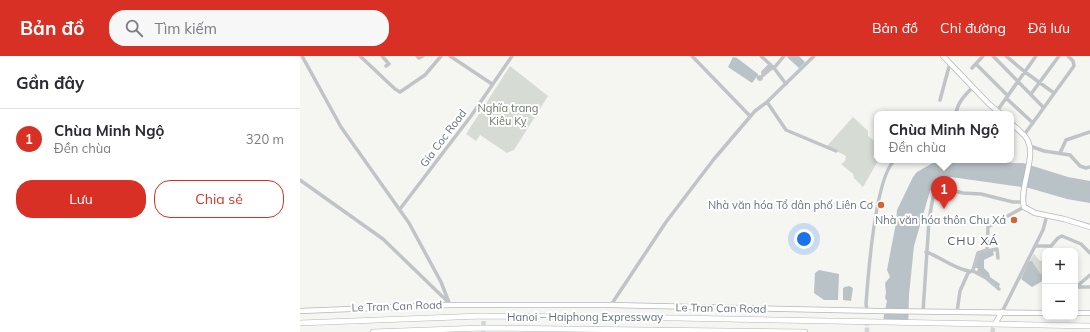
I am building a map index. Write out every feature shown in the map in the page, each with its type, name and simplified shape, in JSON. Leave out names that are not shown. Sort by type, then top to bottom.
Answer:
[{"type":"highway","name":"Hanoi – Haiphong Expressway","points":[[300,323],[482,316],[868,321],[1090,326]]},
{"type":"highway","name":"Hanoi – Haiphong Expressway","points":[[373,332],[482,328],[805,332]]},
{"type":"highway","points":[[446,332],[482,330],[668,330]]},
{"type":"main road","points":[[943,56],[996,111]]},
{"type":"main road","points":[[1014,126],[1024,135],[1030,146],[1023,196],[1024,204],[1031,212],[1064,219],[1090,227]]},
{"type":"main road","name":"Le Tran Can Road","points":[[300,311],[450,305],[611,305],[921,312],[1042,313]]},
{"type":"main road","points":[[484,305],[484,314]]},
{"type":"main road","points":[[866,310],[868,321]]},
{"type":"main road","points":[[996,322],[1002,312]]},
{"type":"main road","points":[[1078,313],[1090,313]]},
{"type":"street","points":[[302,56],[340,127],[413,229],[441,282],[441,286],[450,305]]},
{"type":"street","points":[[360,56],[371,68],[400,92],[425,74],[441,56]]},
{"type":"street","points":[[382,56],[389,64],[386,66]]},
{"type":"street","points":[[417,56],[419,58],[422,56]]},
{"type":"street","points":[[450,56],[492,84]]},
{"type":"street","name":"Gia Coc Road","points":[[400,209],[468,120],[512,56]]},
{"type":"street","points":[[692,56],[750,116]]},
{"type":"street","points":[[761,56],[786,84]]},
{"type":"street","points":[[754,84],[784,56]]},
{"type":"street","points":[[611,305],[682,199],[750,116],[767,102],[814,56]]},
{"type":"street","points":[[972,68],[983,56]]},
{"type":"street","points":[[993,56],[1043,108]]},
{"type":"street","points":[[999,111],[1007,97],[1036,56]]},
{"type":"street","points":[[1031,94],[1059,56]]},
{"type":"street","points":[[1024,135],[1074,66],[1073,59],[1068,56]]},
{"type":"street","points":[[1008,57],[1025,72],[1054,93]]},
{"type":"street","points":[[940,100],[950,63]]},
{"type":"street","points":[[976,64],[1032,123]]},
{"type":"street","points":[[956,111],[960,103],[973,87]]},
{"type":"street","points":[[767,102],[786,130],[836,151]]},
{"type":"street","points":[[1060,153],[1066,140],[1090,132]]},
{"type":"street","points":[[1030,146],[1044,151],[1060,153],[1072,157],[1080,166],[1086,168],[1090,167]]},
{"type":"street","points":[[866,310],[869,259],[878,204],[888,168],[892,163]]},
{"type":"street","points":[[300,180],[383,239],[450,305]]},
{"type":"street","points":[[921,312],[932,202],[936,191],[939,188],[989,196],[1024,204]]},
{"type":"street","points":[[987,251],[988,227],[1024,204]]},
{"type":"street","points":[[1002,312],[1043,230],[1047,215]]},
{"type":"street","points":[[1035,246],[1051,246],[1058,238],[1062,236],[1081,244],[1090,253]]},
{"type":"street","points":[[957,312],[961,288],[971,271],[978,253],[997,249],[998,258]]},
{"type":"street","points":[[926,252],[938,256],[959,269],[971,271],[986,278],[999,289]]},
{"type":"street","points":[[1078,285],[1090,275]]},
{"type":"street","points":[[436,290],[441,286]]},
{"type":"street","points":[[1078,287],[1090,287]]},
{"type":"green space","name":"Nghĩa trang Kiêu Kỵ","points":[[510,66],[548,96],[514,150],[507,153],[480,135],[476,141],[466,134]]},
{"type":"green space","points":[[853,117],[868,131],[868,136],[874,141],[873,157],[874,163],[877,163],[863,187],[854,178],[853,174],[841,164],[845,161],[846,156],[827,146]]},
{"type":"green space","points":[[1034,254],[1040,261],[1042,261],[1042,275],[1032,261],[1030,261]]},
{"type":"shaded area","points":[[799,56],[805,62],[799,68],[787,57]]},
{"type":"shaded area","points":[[733,57],[737,58],[758,74],[752,83],[728,67]]},
{"type":"shaded area","points":[[933,163],[1023,163],[1068,177],[1090,181],[1090,203],[1067,199],[1029,188],[951,177],[938,181],[930,191],[914,246],[909,295],[908,332],[882,332],[887,301],[885,298],[885,283],[890,277],[887,270],[897,210],[913,177],[917,172]]},
{"type":"shaded area","points":[[993,251],[994,255],[984,260],[984,268],[989,273],[990,277],[1000,284],[999,287],[977,272],[978,268],[975,268],[979,253]]},
{"type":"shaded area","points":[[1032,261],[1042,275],[1041,282],[1032,287],[1021,279],[1028,263]]},
{"type":"shaded area","points":[[819,270],[839,274],[838,300],[824,300],[814,293],[815,273]]},
{"type":"shaded area","points":[[849,286],[853,288],[851,301],[843,300],[843,288]]},
{"type":"pier","points":[[881,322],[911,322],[910,332],[880,332]]},
{"type":"tunnel","points":[[483,332],[484,314]]},
{"type":"tunnel","points":[[867,320],[867,332]]},
{"type":"tunnel","points":[[992,332],[996,322]]},
{"type":"place","name":"Nhà văn hóa Tổ dân phố Liên Cơ","points":[[881,205]]},
{"type":"place","name":"Chùa Minh Ngộ","points":[[944,209]]},
{"type":"place","name":"Nhà văn hóa thôn Chu Xá","points":[[1014,220]]},
{"type":"district","name":"CHU XÁ","points":[[973,240]]}]
